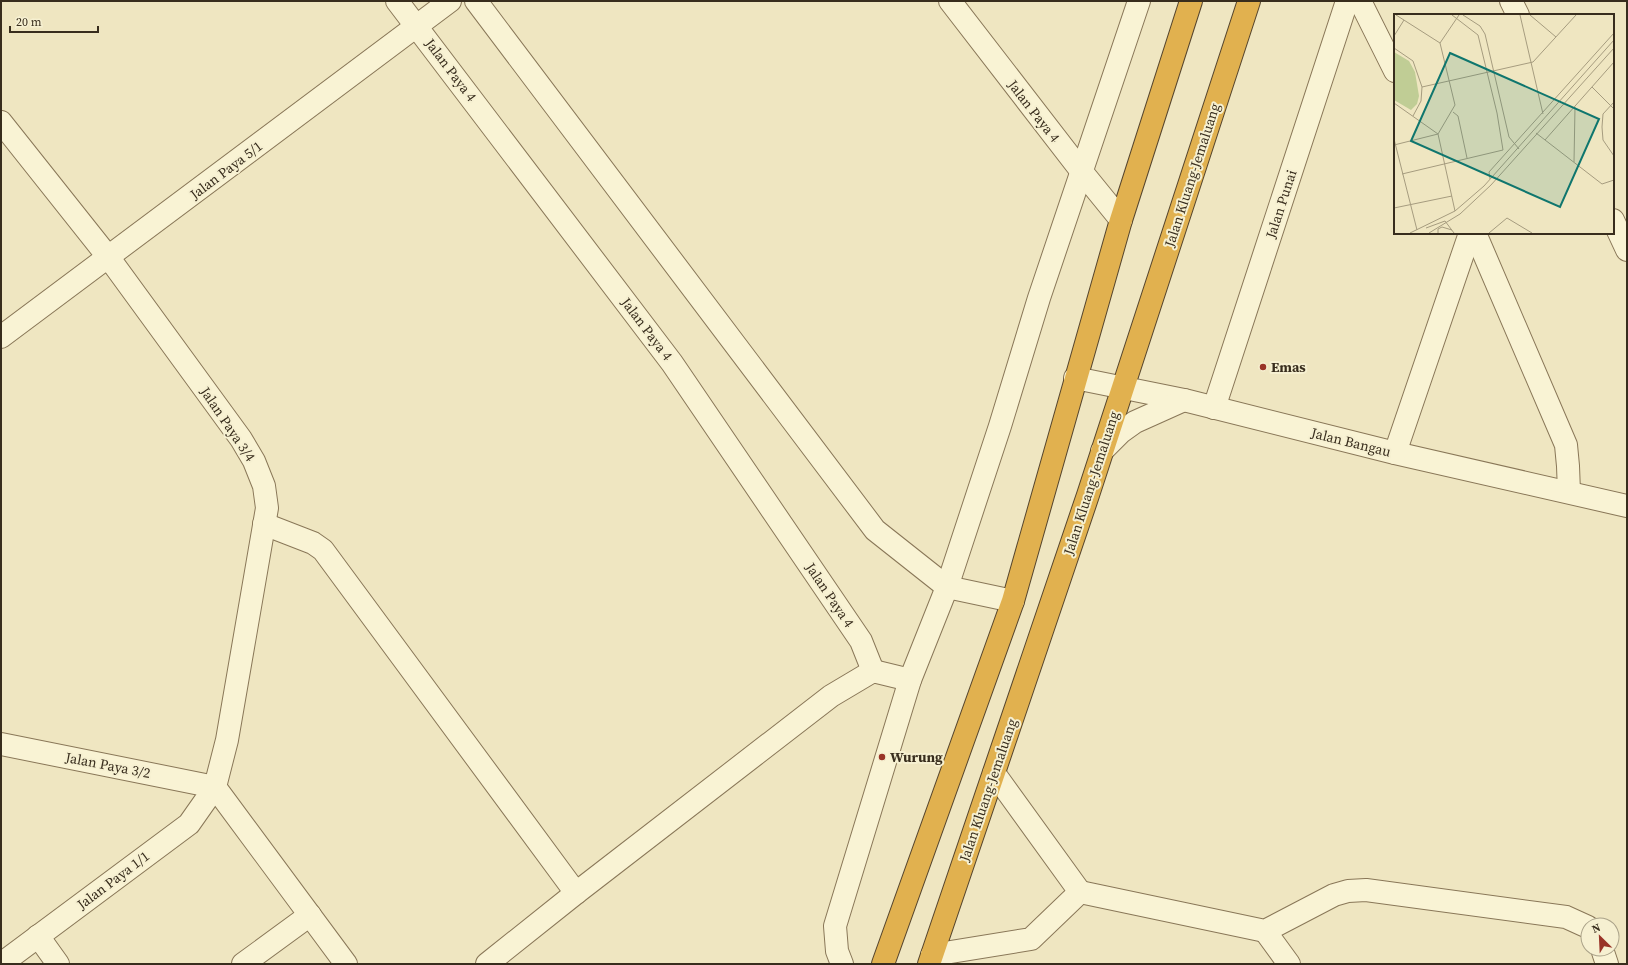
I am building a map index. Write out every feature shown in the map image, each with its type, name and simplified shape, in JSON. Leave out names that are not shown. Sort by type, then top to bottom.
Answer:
[{"type":"highway","points":[[884,964],[1013,601],[1121,220],[1191,1]]},
{"type":"highway","name":"Jalan Kluang-Jemaluang","points":[[931,960],[1102,451],[1249,1]]},
{"type":"street","name":"Jalan Paya 4","points":[[397,1],[672,363],[861,641],[873,672]]},
{"type":"street","name":"Jalan Paya 5/1","points":[[1,337],[109,258],[450,1]]},
{"type":"street","points":[[476,1],[875,530],[947,587],[1013,601]]},
{"type":"street","name":"Jalan Paya 4","points":[[950,1],[1121,220]]},
{"type":"street","points":[[842,964],[837,951],[835,926],[910,680],[947,587],[1000,426],[1039,298],[1139,1]]},
{"type":"street","name":"Jalan Punai","points":[[1214,408],[1347,1]]},
{"type":"street","points":[[1360,1],[1394,69]]},
{"type":"street","points":[[1511,1],[1518,14]]},
{"type":"street","name":"Jalan Paya 3/4","points":[[1,122],[109,258],[241,439],[254,461],[264,486],[267,508],[227,740],[215,787]]},
{"type":"street","points":[[1614,222],[1627,250]]},
{"type":"street","points":[[1395,454],[1470,234]]},
{"type":"street","points":[[1476,234],[1566,445],[1569,492]]},
{"type":"street","name":"Jalan Bangau","points":[[1076,378],[1184,400],[1395,454],[1627,506]]},
{"type":"street","points":[[1102,451],[1121,432],[1135,422],[1184,400]]},
{"type":"street","points":[[264,524],[313,543],[323,550],[576,893]]},
{"type":"street","points":[[487,964],[576,893],[831,696],[873,672],[910,680]]},
{"type":"street","name":"Jalan Paya 3/2","points":[[1,744],[215,787]]},
{"type":"street","points":[[994,773],[1080,892],[1265,931],[1334,895],[1366,890],[1566,917],[1580,923]]},
{"type":"street","points":[[215,787],[346,964]]},
{"type":"street","name":"Jalan Paya 1/1","points":[[1,964],[189,824],[215,787]]},
{"type":"street","points":[[931,960],[1032,939],[1080,892]]},
{"type":"street","points":[[243,964],[310,915]]},
{"type":"street","points":[[1265,931],[1289,964]]},
{"type":"street","points":[[38,936],[58,964]]},
{"type":"place","name":"Emas","points":[[1263,367]]},
{"type":"place","name":"Wurung","points":[[882,757]]}]
